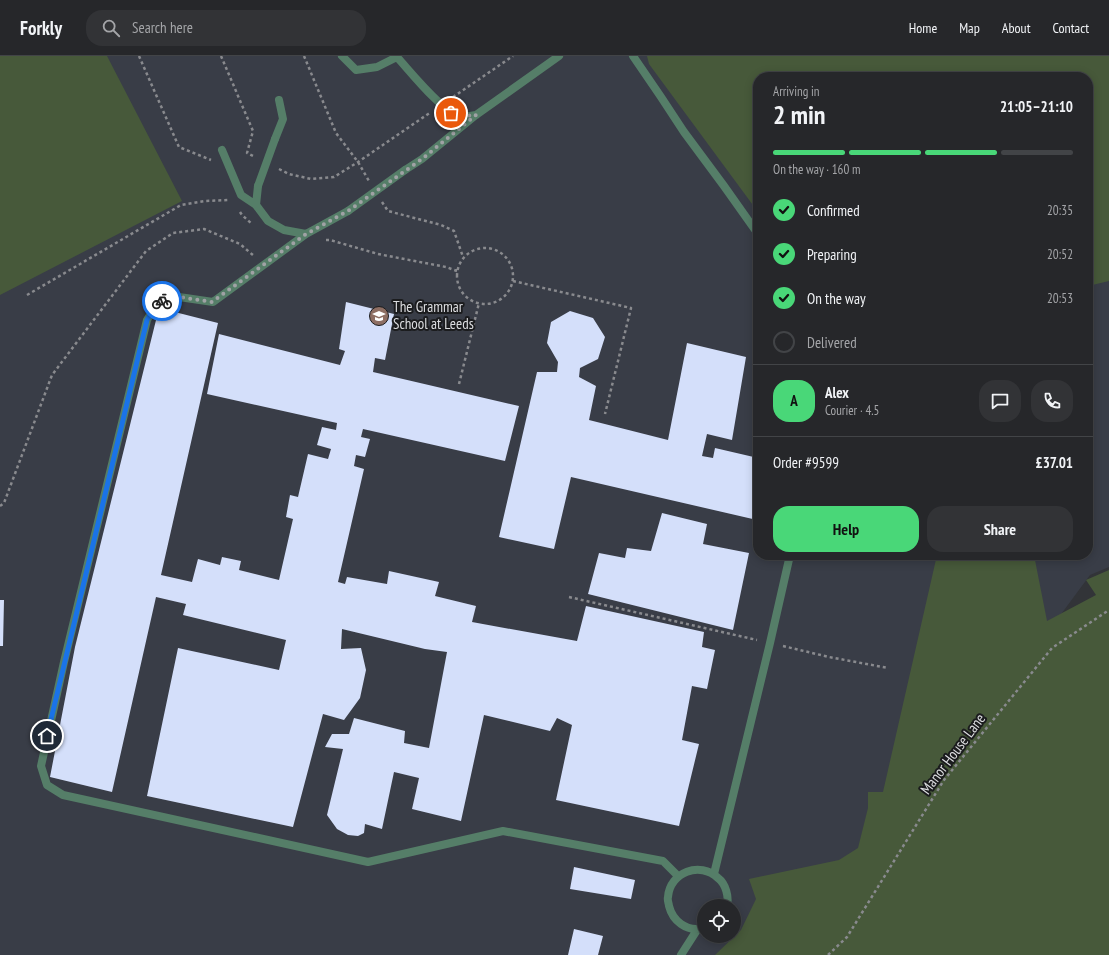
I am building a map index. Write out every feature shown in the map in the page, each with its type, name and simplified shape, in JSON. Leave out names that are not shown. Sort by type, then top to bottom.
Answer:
[{"type":"lane","points":[[342,56],[356,70],[377,67],[396,56],[428,91],[451,113],[460,116],[476,115]]},
{"type":"lane","points":[[559,56],[476,115],[422,159],[348,211],[306,234],[212,302],[179,297],[158,302],[147,320],[66,654],[41,766],[47,785],[63,795],[368,862],[503,832],[663,861],[678,876]]},
{"type":"lane","points":[[633,56],[684,132],[753,227]]},
{"type":"lane","points":[[256,205],[258,186],[283,119],[279,100]]},
{"type":"lane","points":[[222,150],[241,195],[256,205],[268,221],[284,230],[306,234]]},
{"type":"lane","points":[[714,874],[789,560]]},
{"type":"lane","points":[[697,928],[685,927],[676,920],[671,913],[668,898],[672,884],[678,876],[696,869],[714,874],[721,880],[727,893],[727,899]]},
{"type":"lane","points":[[681,955],[697,934]]},
{"type":"path","points":[[139,56],[179,147],[212,161]]},
{"type":"path","points":[[221,56],[253,131],[247,153],[261,160]]},
{"type":"path","points":[[304,56],[336,133],[358,162],[372,187]]},
{"type":"path","points":[[275,167],[289,174],[311,179],[334,177],[513,56]]},
{"type":"path","points":[[380,199],[388,211],[441,225],[454,231],[463,257]]},
{"type":"path","points":[[27,295],[182,205],[205,201],[235,200]]},
{"type":"path","points":[[239,210],[252,225]]},
{"type":"path","points":[[0,506],[4,503],[52,375],[146,251],[173,233],[204,229],[240,244],[264,264]]},
{"type":"path","points":[[323,240],[330,240],[378,254],[457,271]]},
{"type":"path","points":[[484,247],[494,248],[507,257],[511,264],[514,276],[512,286],[506,295],[498,301],[488,304],[474,302],[465,297],[459,289],[456,279],[457,271],[463,257],[474,249],[484,247]]},
{"type":"path","points":[[513,281],[631,308],[605,414]]},
{"type":"path","points":[[459,384],[479,303]]},
{"type":"path","points":[[569,597],[829,657],[888,668]]},
{"type":"path","name":"Manor House Lane","points":[[828,955],[847,937],[944,780],[1052,648],[1109,610]]},
{"type":"shaded area","name":"The Grammar School at Leeds","points":[[0,56],[1109,56],[1109,567],[1090,575],[980,724],[802,955],[0,955]]},
{"type":"green space","points":[[0,56],[107,56],[182,201],[0,295]]},
{"type":"green space","points":[[647,56],[1109,56],[1109,281],[1093,285],[1093,72],[753,72],[753,205],[649,64]]},
{"type":"green space","points":[[936,560],[1035,560],[1047,621],[1096,595],[1086,580],[1109,570],[1109,955],[715,955],[727,943],[741,943],[741,930],[756,899],[749,879],[839,860],[858,848],[868,808],[868,792],[883,792]]},
{"type":"building","points":[[346,302],[394,314],[385,360],[375,358],[373,372],[519,406],[505,461],[363,429],[361,437],[370,439],[365,457],[356,455],[354,466],[364,469],[338,582],[345,584],[347,577],[387,584],[389,571],[439,582],[435,596],[476,606],[472,622],[577,641],[586,606],[704,632],[702,647],[715,650],[707,689],[692,686],[682,740],[699,744],[679,826],[556,800],[572,725],[557,718],[550,731],[484,715],[461,821],[412,809],[419,778],[394,772],[382,829],[365,824],[364,833],[358,836],[348,835],[337,829],[327,815],[343,749],[325,747],[332,734],[349,734],[354,718],[405,731],[404,743],[429,748],[447,652],[425,649],[342,629],[341,649],[361,648],[366,670],[360,698],[344,720],[323,714],[293,827],[147,796],[178,648],[279,670],[286,640],[183,615],[186,604],[156,597],[112,792],[50,777],[75,647],[159,308],[218,323],[161,575],[192,582],[198,559],[220,565],[222,557],[241,561],[239,570],[279,580],[293,519],[286,517],[290,495],[298,497],[308,454],[328,459],[331,449],[317,445],[322,427],[336,430],[337,423],[207,394],[219,334],[340,365],[345,351],[339,349]]},
{"type":"building","points":[[570,311],[593,318],[605,337],[598,359],[580,368],[579,377],[596,386],[589,420],[668,440],[687,343],[746,357],[732,440],[707,434],[702,456],[713,458],[715,448],[753,457],[753,519],[571,477],[554,549],[499,537],[537,372],[557,372],[558,362],[547,343],[551,322]]},
{"type":"building","points":[[662,513],[707,524],[703,544],[749,553],[733,630],[588,594],[599,553],[625,558],[627,548],[651,551]]},
{"type":"building","points":[[0,600],[4,600],[3,646],[0,646]]},
{"type":"building","points":[[574,867],[635,880],[631,899],[570,889]]},
{"type":"building","points":[[574,929],[603,936],[598,955],[568,955]]},
{"type":"way so far","points":[[162,301],[179,297],[212,302],[306,234],[348,211],[422,159],[476,115],[460,116],[451,113]]},
{"type":"place","name":"The Grammar School at Leeds","points":[[379,316]]},
{"type":"route","points":[[47,736],[147,320],[158,302],[162,301]]}]
